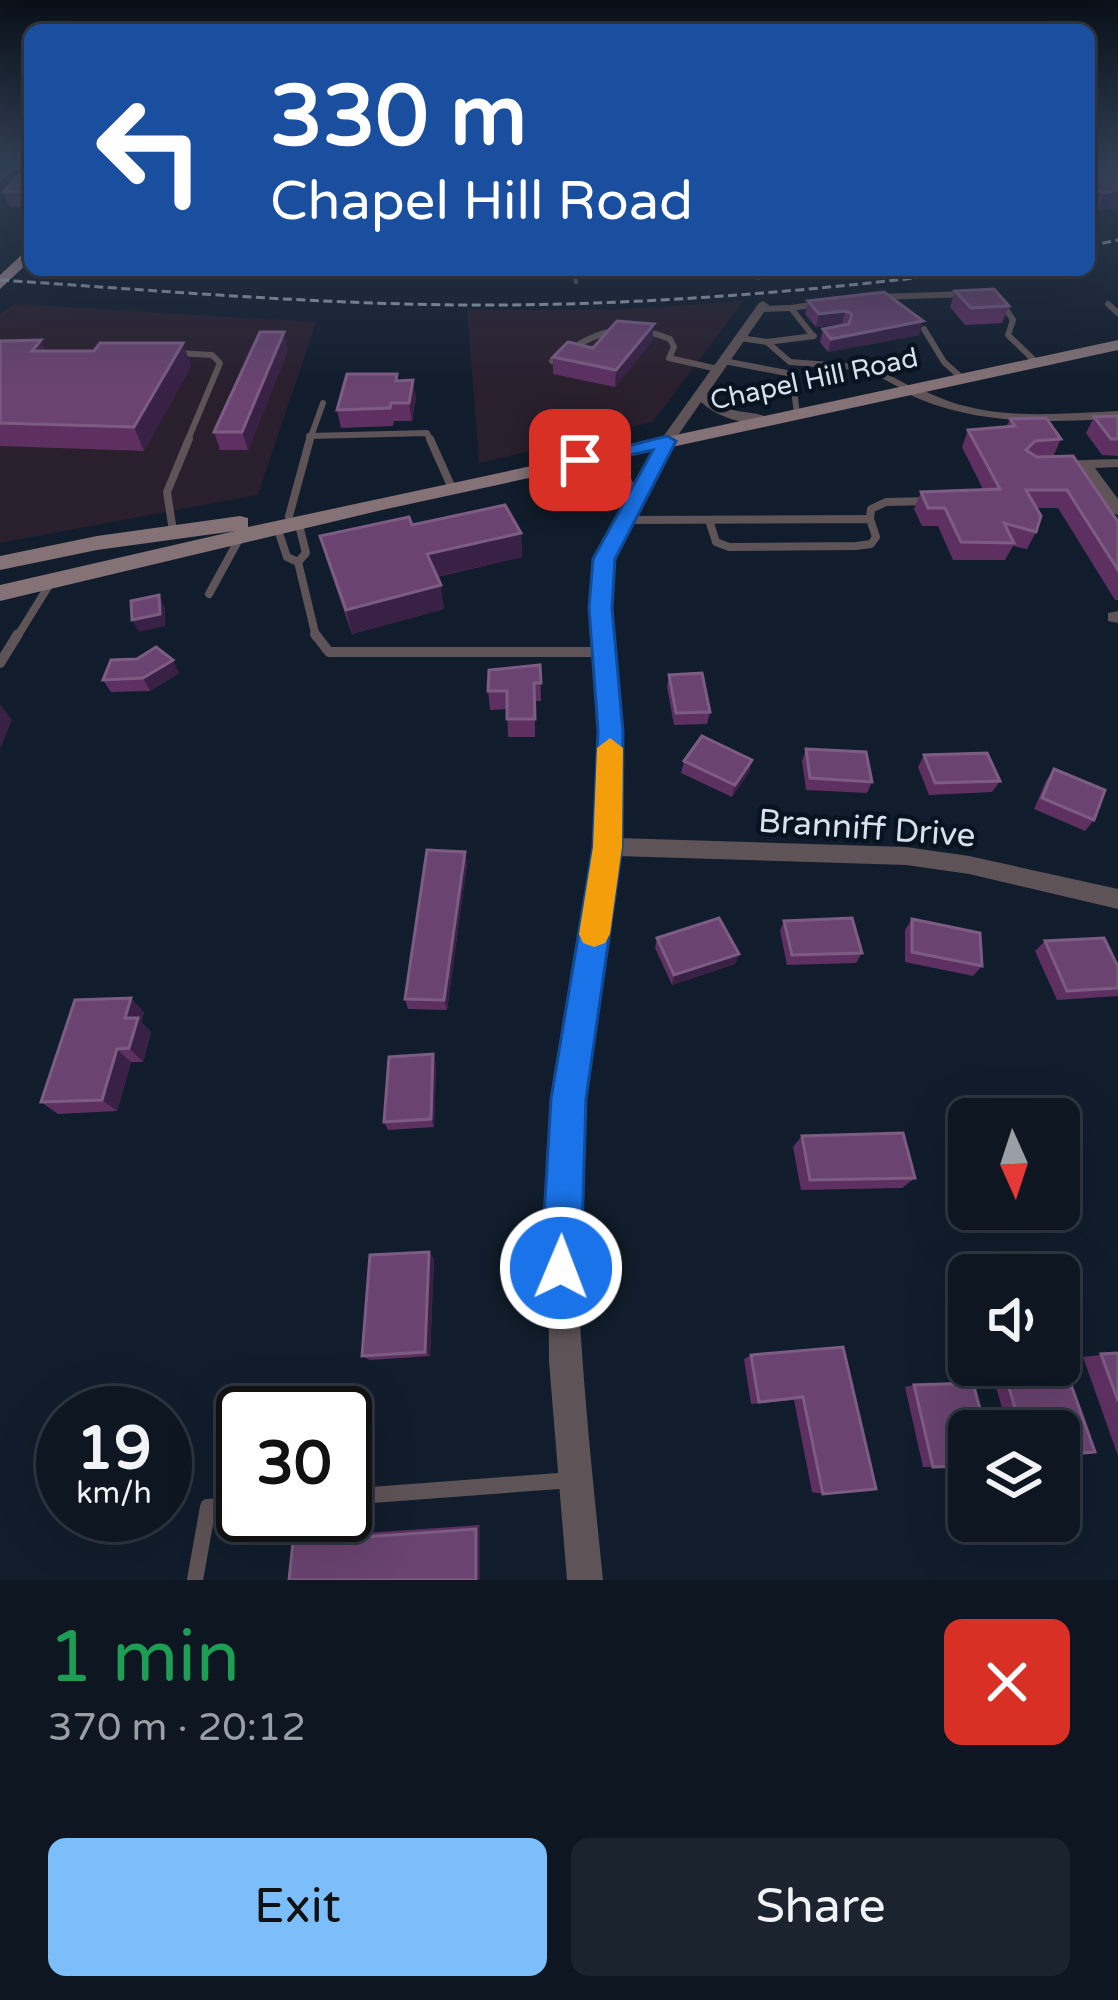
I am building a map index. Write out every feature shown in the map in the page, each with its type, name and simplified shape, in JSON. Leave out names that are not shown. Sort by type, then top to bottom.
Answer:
[{"type":"main road","points":[[0,284],[24,258]]},
{"type":"main road","name":"Chapel Hill Road","points":[[0,593],[238,541],[288,524],[382,503],[1118,345]]},
{"type":"main road","name":"Chapel Hill Road","points":[[0,563],[173,531],[288,524]]},
{"type":"street","points":[[585,1580],[564,1338],[562,1191],[569,1099],[607,847],[610,731],[600,608],[604,559],[667,441],[762,307]]},
{"type":"street","points":[[911,390],[946,408],[980,417],[1118,415]]},
{"type":"street","points":[[700,394],[720,413],[766,420]]},
{"type":"street","points":[[1034,466],[1118,463]]},
{"type":"street","points":[[1085,464],[1118,510]]},
{"type":"street","points":[[537,470],[606,468],[625,479],[627,511]]},
{"type":"street","name":"Branniff Drive","points":[[607,847],[906,856],[969,865],[1118,899]]},
{"type":"lane","points":[[575,276],[576,282]]},
{"type":"lane","points":[[872,298],[977,295]]},
{"type":"lane","points":[[990,296],[999,299],[1013,320],[1007,330],[1011,340],[1036,362]]},
{"type":"lane","points":[[762,307],[834,302]]},
{"type":"lane","points":[[1108,304],[1118,313]]},
{"type":"lane","points":[[791,308],[813,336]]},
{"type":"lane","points":[[552,361],[600,329],[624,325],[670,340],[674,347],[669,358],[791,374]]},
{"type":"lane","points":[[924,329],[944,362],[963,379]]},
{"type":"lane","points":[[740,338],[767,342],[827,334]]},
{"type":"lane","points":[[767,342],[795,363],[832,362],[880,370],[911,390]]},
{"type":"lane","points":[[173,353],[206,353],[220,363],[167,492],[173,531]]},
{"type":"lane","points":[[795,363],[791,374],[797,414]]},
{"type":"lane","points":[[298,562],[287,557],[288,524],[309,436],[323,403]]},
{"type":"lane","points":[[309,436],[428,433],[452,488]]},
{"type":"lane","points":[[710,520],[716,542],[724,546],[856,546],[874,541],[872,509],[886,502],[942,501]]},
{"type":"lane","points":[[627,511],[710,520],[870,519]]},
{"type":"lane","points":[[288,524],[306,553],[298,562]]},
{"type":"lane","points":[[209,594],[238,541]]},
{"type":"lane","points":[[298,562],[317,642],[329,652],[605,652]]},
{"type":"lane","points":[[0,663],[51,582]]},
{"type":"lane","points":[[372,1495],[575,1480]]},
{"type":"lane","points":[[195,1580],[208,1507],[216,1506]]},
{"type":"shaded area","points":[[743,301],[653,422],[479,463],[467,310],[615,310]]},
{"type":"shaded area","points":[[14,304],[316,322],[258,495],[0,543],[0,314]]},
{"type":"building","points":[[994,289],[1009,306],[971,308],[955,291]]},
{"type":"building","points":[[884,292],[923,321],[831,339],[823,329],[849,324],[852,314],[819,314],[808,301]]},
{"type":"building","points":[[617,321],[654,324],[616,370],[553,357],[568,342],[593,348]]},
{"type":"building","points":[[260,332],[284,332],[242,432],[214,432]]},
{"type":"building","points":[[41,340],[32,351],[94,351],[100,343],[183,343],[134,427],[0,423],[0,341]]},
{"type":"building","points":[[347,374],[397,374],[396,381],[413,380],[409,403],[337,410]]},
{"type":"building","points":[[1118,416],[1118,439],[1111,439],[1094,417]]},
{"type":"building","points":[[1046,418],[1061,439],[1035,441],[1026,450],[1037,457],[1073,456],[1118,522],[1118,570],[1067,490],[1026,490],[1041,516],[1036,532],[1004,523],[1014,543],[961,542],[945,508],[928,508],[921,492],[1000,489],[968,430],[1015,426],[1010,419]]},
{"type":"building","points":[[505,505],[521,533],[427,554],[441,585],[346,610],[320,536],[409,517],[412,525]]},
{"type":"building","points":[[159,595],[160,614],[132,620],[131,601]]},
{"type":"building","points":[[156,647],[173,660],[143,678],[103,680],[111,660],[137,659]]},
{"type":"building","points":[[540,665],[541,683],[534,683],[535,719],[507,719],[507,691],[488,691],[489,670]]},
{"type":"building","points":[[702,673],[710,712],[676,713],[669,675]]},
{"type":"building","points":[[702,736],[752,760],[735,785],[684,761]]},
{"type":"building","points":[[806,749],[866,752],[872,782],[810,778]]},
{"type":"building","points":[[987,753],[1000,781],[935,783],[924,755]]},
{"type":"building","points":[[1054,769],[1105,790],[1094,820],[1042,798]]},
{"type":"building","points":[[427,850],[465,852],[444,1000],[405,999]]},
{"type":"building","points":[[719,918],[739,954],[674,975],[657,938]]},
{"type":"building","points":[[852,918],[862,953],[792,955],[784,921]]},
{"type":"building","points":[[912,919],[980,933],[982,966],[912,952]]},
{"type":"building","points":[[1104,938],[1118,967],[1118,988],[1067,991],[1045,941]]},
{"type":"building","points":[[131,998],[125,1018],[138,1018],[129,1048],[117,1049],[102,1100],[41,1102],[75,1000]]},
{"type":"building","points":[[433,1054],[431,1119],[384,1122],[389,1057]]},
{"type":"building","points":[[903,1133],[915,1178],[810,1180],[802,1136]]},
{"type":"building","points":[[429,1252],[425,1352],[362,1356],[370,1255]]},
{"type":"building","points":[[843,1347],[876,1489],[823,1494],[803,1397],[759,1402],[751,1355]]},
{"type":"building","points":[[1118,1353],[1118,1401],[1101,1354]]},
{"type":"building","points":[[914,1385],[974,1386],[980,1410],[948,1410],[948,1467],[933,1467]]},
{"type":"building","points":[[1008,1386],[1071,1386],[1095,1452],[1080,1453],[1080,1410],[1016,1410]]},
{"type":"building","points":[[476,1529],[476,1580],[289,1580],[293,1542],[372,1542],[372,1536]]},
{"type":"railway","points":[[1095,245],[1118,240]]},
{"type":"railway","points":[[0,280],[313,300],[501,305],[742,295],[931,276]]},
{"type":"slow traffic","points":[[594,934],[607,847],[610,748]]},
{"type":"route","points":[[561,1268],[569,1099],[607,847],[609,689],[600,608],[604,559],[667,441],[580,460]]}]
